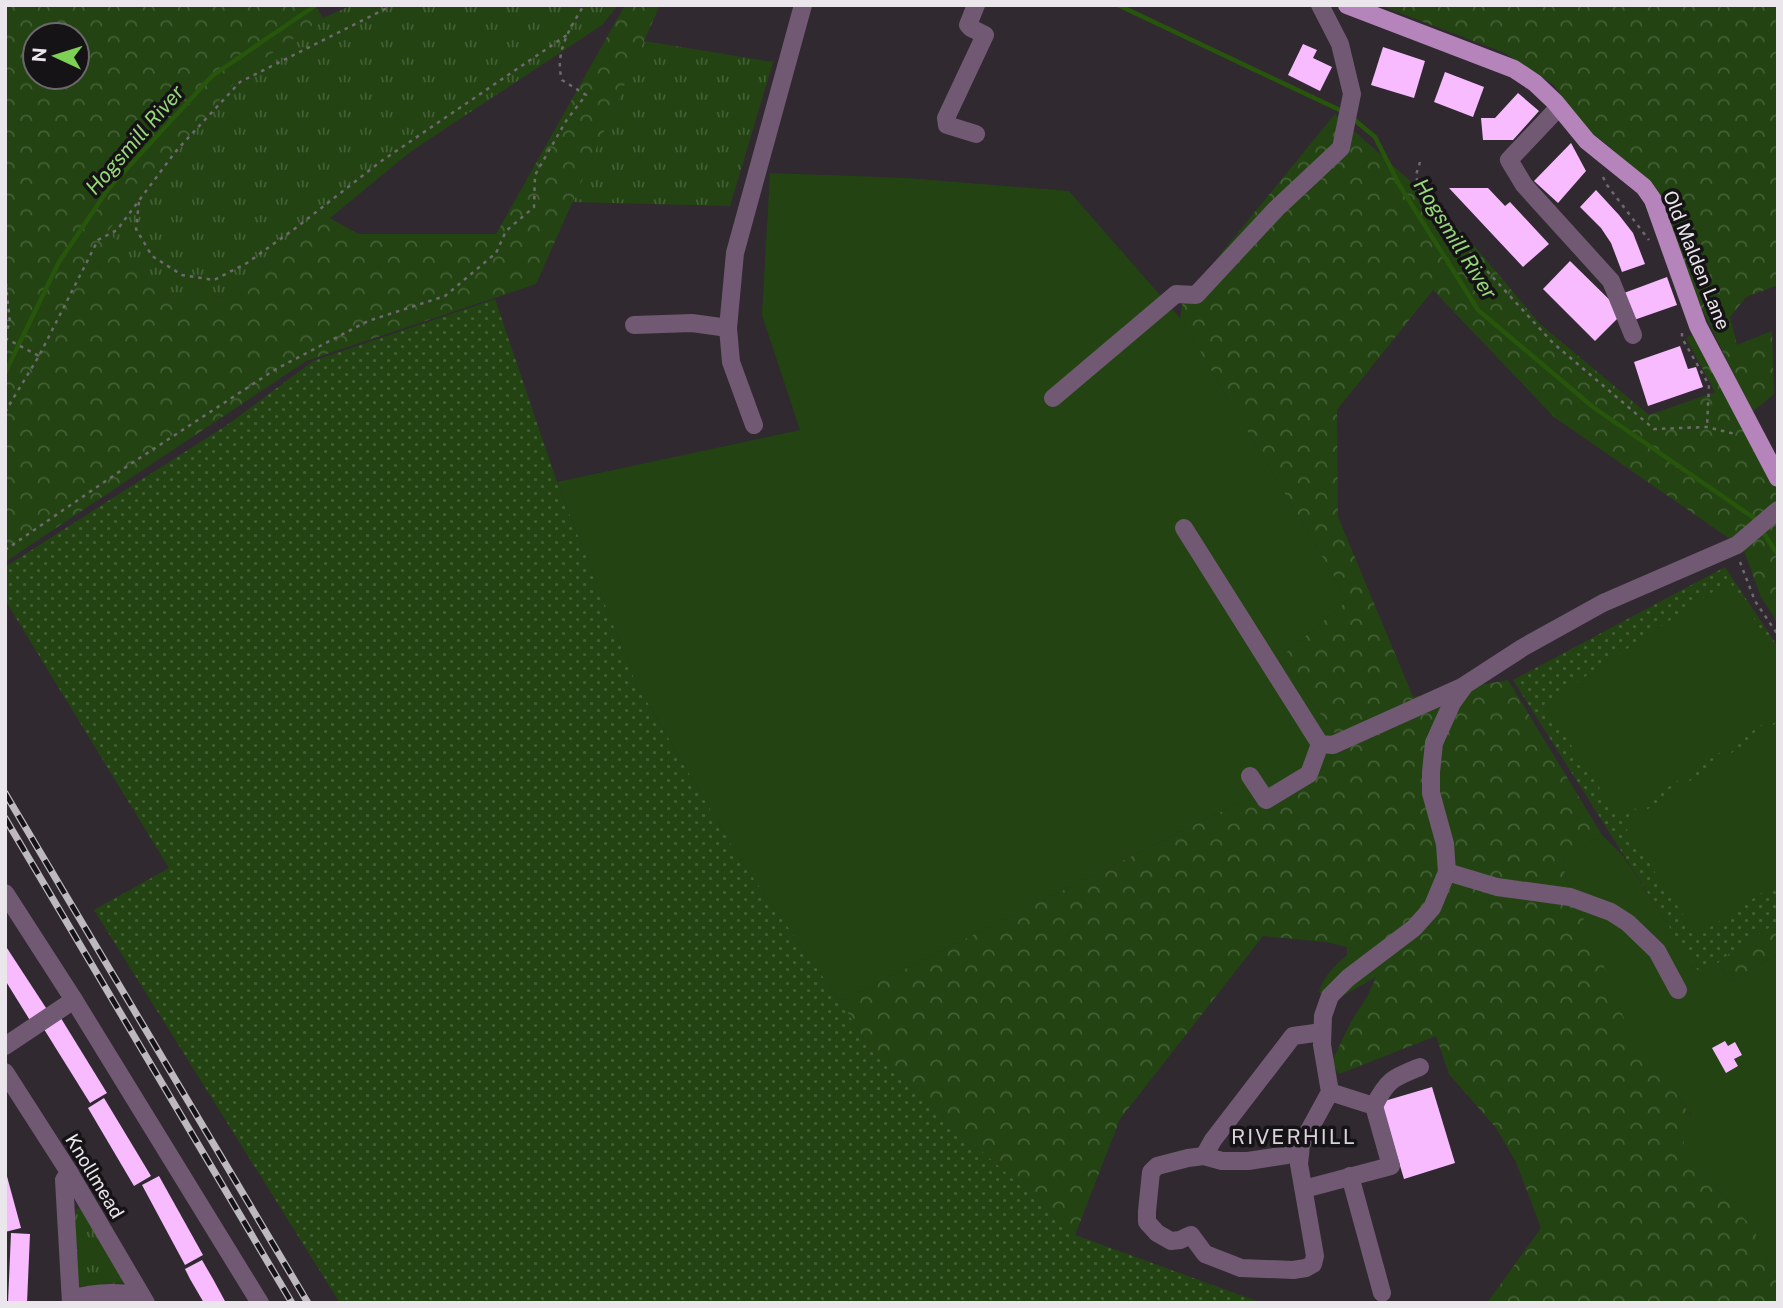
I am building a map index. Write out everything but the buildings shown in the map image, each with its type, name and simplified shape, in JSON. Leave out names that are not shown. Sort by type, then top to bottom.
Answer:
[{"type":"main road","name":"Old Malden Lane","points":[[1347,5],[1514,69],[1535,83],[1587,141],[1644,187],[1653,200],[1698,326],[1778,478]]},
{"type":"street","points":[[754,425],[731,362],[728,328],[735,253],[803,5]]},
{"type":"street","points":[[976,5],[968,25],[985,34],[946,118],[947,125],[976,134]]},
{"type":"street","points":[[1054,398],[1175,294],[1196,295],[1276,209],[1341,148],[1352,94],[1340,44],[1321,5]]},
{"type":"street","points":[[1559,107],[1509,160],[1524,185],[1611,281],[1633,335]]},
{"type":"street","points":[[634,325],[692,323],[728,328]]},
{"type":"street","points":[[1320,744],[1333,745],[1465,685],[1522,648],[1603,603],[1737,545],[1777,511]]},
{"type":"street","points":[[1184,528],[1320,744]]},
{"type":"street","points":[[1301,1145],[1287,1155],[1248,1161],[1223,1161],[1204,1156],[1157,1166],[1151,1172],[1147,1222],[1157,1233],[1171,1241],[1191,1234],[1205,1254],[1241,1268],[1293,1270],[1313,1264],[1315,1256],[1299,1164],[1301,1145],[1331,1092],[1322,1045],[1323,1016],[1330,996],[1348,978],[1414,928],[1432,908],[1447,872],[1445,844],[1431,793],[1434,743],[1452,703],[1465,685]]},
{"type":"street","points":[[1250,776],[1266,800],[1309,774],[1320,744]]},
{"type":"street","points":[[1447,872],[1497,887],[1570,897],[1611,912],[1628,923],[1657,951],[1678,990]]},
{"type":"street","points":[[5,893],[260,1303]]},
{"type":"street","points":[[5,1046],[74,1000]]},
{"type":"street","points":[[1204,1156],[1213,1140],[1293,1036],[1322,1032]]},
{"type":"street","points":[[1304,1189],[1391,1166],[1374,1106],[1382,1089],[1393,1079],[1420,1068]]},
{"type":"street","name":"Knollmead","points":[[5,1072],[69,1172],[144,1299]]},
{"type":"street","points":[[1331,1092],[1374,1106]]},
{"type":"street","points":[[69,1172],[64,1180],[71,1301],[84,1295],[99,1293],[126,1293],[144,1299]]},
{"type":"street","points":[[1350,1177],[1382,1293]]},
{"type":"path","points":[[5,412],[39,356],[98,240],[117,230],[176,151],[240,82],[393,5]]},
{"type":"path","points":[[5,550],[129,464],[276,369],[368,321],[445,296],[496,253],[506,231],[534,206],[536,175],[566,121],[586,94],[562,80],[558,67],[567,35],[584,5]]},
{"type":"path","points":[[139,201],[136,229],[152,256],[182,275],[214,280],[247,263],[297,228],[380,162],[567,35]]},
{"type":"path","points":[[1420,162],[1416,176],[1421,199],[1553,343],[1654,429],[1707,427],[1736,434]]},
{"type":"path","points":[[1602,174],[1607,185],[1653,245]]},
{"type":"path","points":[[5,275],[10,323],[5,333]]},
{"type":"path","points":[[1682,325],[1682,338],[1709,385],[1707,427]]},
{"type":"path","points":[[6,339],[39,356]]},
{"type":"path","points":[[1737,545],[1741,565],[1755,601],[1778,635]]},
{"type":"green space","points":[[5,5],[315,5],[323,18],[242,74],[108,231],[164,301],[223,296],[330,218],[358,234],[496,234],[625,5],[660,5],[536,284],[306,361],[5,562]]},
{"type":"green space","points":[[352,5],[618,5],[602,25],[410,152],[330,218],[223,296],[164,301],[108,231],[242,74],[323,18]]},
{"type":"green space","points":[[1379,5],[1778,5],[1778,285],[1746,297],[1730,317],[1737,345],[1772,331],[1774,394],[1752,412],[1698,301],[1648,182],[1583,126],[1554,85],[1505,53]]},
{"type":"green space","points":[[644,41],[773,62],[730,206],[572,202]]},
{"type":"green space","points":[[1335,114],[1427,196],[1471,242],[1540,324],[1649,415],[1715,392],[1686,338],[1695,333],[1750,444],[1778,492],[1778,623],[1761,597],[1743,548],[1554,417],[1433,290],[1337,410],[1338,517],[1413,697],[1508,680],[1602,835],[1562,859],[1570,897],[1588,925],[1673,1089],[1691,1116],[1682,1150],[1754,1229],[1778,1280],[1778,1303],[1487,1303],[1541,1228],[1516,1162],[1496,1128],[1449,1074],[1436,1036],[1339,1074],[1331,1063],[1376,977],[1344,995],[1332,989],[1324,995],[1319,992],[1330,972],[1347,955],[1347,947],[1326,942],[1263,936],[1120,1119],[1075,1235],[873,1053],[840,1001],[1347,749],[1278,659],[1348,600],[1180,318],[1183,300]]},
{"type":"green space","points":[[770,173],[906,178],[1069,191],[1180,318],[1348,600],[1278,659],[1347,749],[840,1001],[738,856],[636,683],[557,482],[800,430],[762,315]]},
{"type":"green space","points":[[495,299],[557,482],[636,683],[738,856],[840,1001],[873,1053],[1075,1235],[1262,1303],[340,1303],[94,910],[169,868],[5,600],[5,567],[230,423],[313,361]]},
{"type":"green space","points":[[1725,567],[1778,647],[1778,922],[1718,963],[1697,971],[1513,680]]},
{"type":"green space","points":[[1729,581],[1778,655],[1778,714],[1620,819],[1544,704]]},
{"type":"green space","points":[[1778,722],[1778,882],[1697,936],[1624,825]]},
{"type":"green space","points":[[1602,835],[1624,857],[1697,970],[1718,963],[1730,981],[1778,954],[1778,1280],[1754,1229],[1682,1150],[1691,1115],[1673,1089],[1635,1047],[1588,925],[1570,897],[1562,859]]},
{"type":"green space","points":[[1778,922],[1778,954],[1730,981],[1718,963]]},
{"type":"green space","points":[[81,1208],[124,1281],[122,1283],[77,1287],[75,1212]]},
{"type":"waterway","name":"Hogsmill River","points":[[5,373],[59,262],[109,188],[212,76],[316,5]]},
{"type":"waterway","name":"Hogsmill River","points":[[1118,5],[1344,112]]},
{"type":"waterway","name":"Hogsmill River","points":[[1351,117],[1375,137],[1400,186],[1478,310],[1593,407],[1754,518],[1756,522]]},
{"type":"waterway","name":"Hogsmill River","points":[[1761,529],[1778,555]]},
{"type":"railway","points":[[5,793],[308,1303]]},
{"type":"railway","points":[[5,818],[292,1303]]},
{"type":"district","name":"RIVERHILL","points":[[1294,1137]]}]
